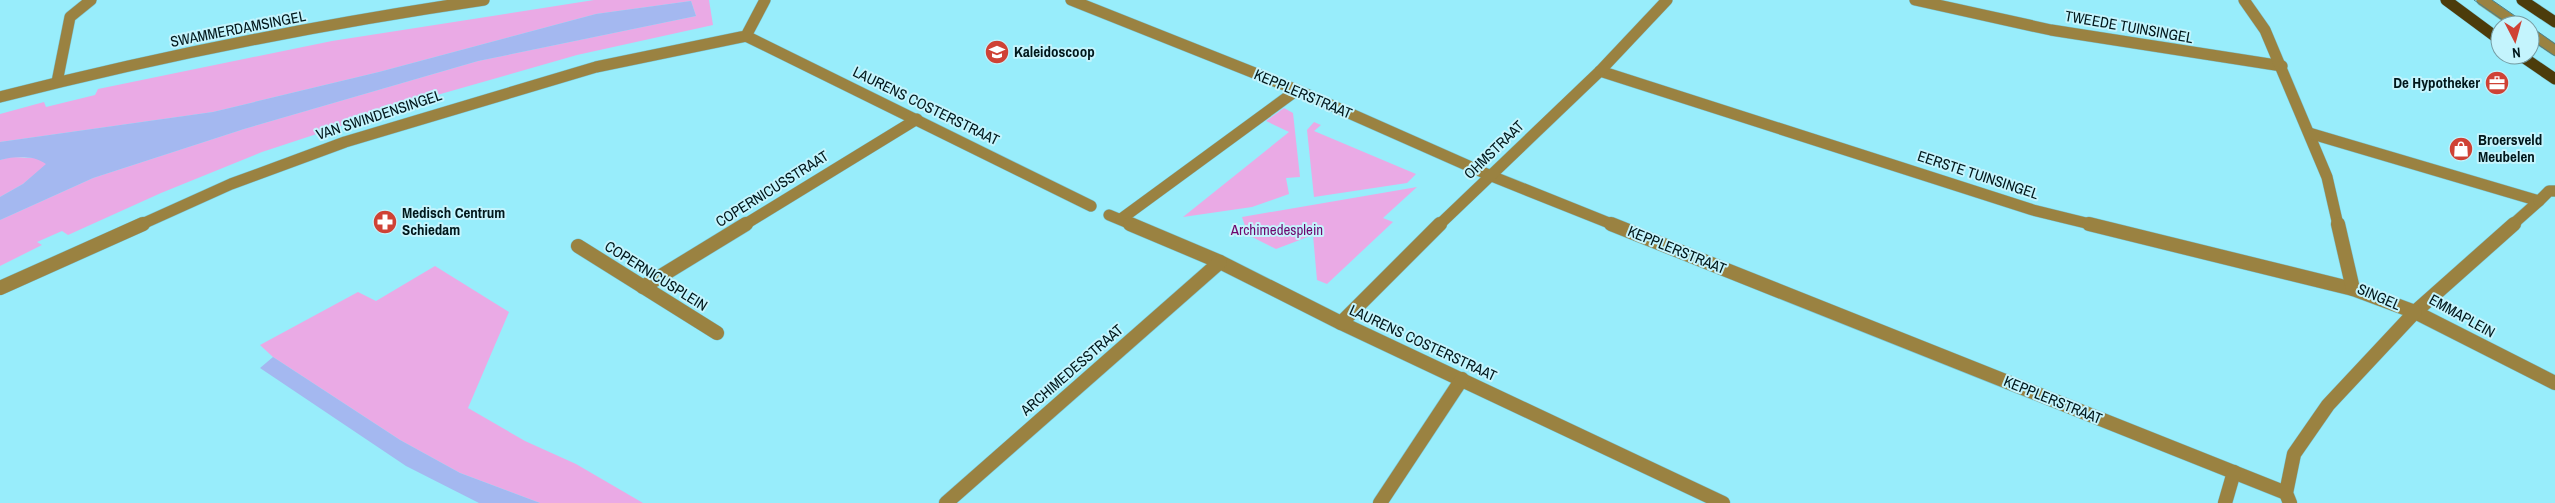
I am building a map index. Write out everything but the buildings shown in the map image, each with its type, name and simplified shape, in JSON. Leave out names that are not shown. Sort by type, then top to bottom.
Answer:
[{"type":"main road","points":[[2446,0],[2490,33]]},
{"type":"main road","points":[[2522,0],[2555,22]]},
{"type":"main road","points":[[2535,65],[2555,79]]},
{"type":"street","points":[[57,82],[70,17],[91,0]]},
{"type":"street","name":"SWAMMERDAMSINGEL","points":[[0,97],[57,82],[256,40],[484,0]]},
{"type":"street","points":[[746,36],[765,0]]},
{"type":"street","name":"KEPPLERSTRAAT","points":[[1071,0],[1297,90],[1488,175],[2234,472],[2288,498]]},
{"type":"street","name":"OHMSTRAAT","points":[[1341,323],[1488,175],[1600,71],[1667,0]]},
{"type":"street","name":"TWEEDE TUINSINGEL","points":[[1915,0],[1971,15],[2169,50],[2282,66]]},
{"type":"street","name":"SINGEL","points":[[2244,0],[2265,30],[2282,66],[2327,177],[2353,289],[2415,312],[2328,405],[2294,454],[2288,498]]},
{"type":"street","points":[[2482,0],[2504,15]]},
{"type":"street","name":"LAURENS COSTERSTRAAT","points":[[746,36],[1092,206]]},
{"type":"street","name":"VAN SWINDENSINGEL","points":[[0,288],[232,184],[344,142],[596,67],[746,36]]},
{"type":"street","points":[[2540,40],[2555,50]]},
{"type":"street","name":"EERSTE TUINSINGEL","points":[[1600,71],[2033,210],[2353,289]]},
{"type":"street","name":"LAURENS COSTERSTRAAT","points":[[1297,90],[1115,217],[1220,262],[1341,323],[1723,503]]},
{"type":"street","name":"COPERNICUSSTRAAT","points":[[643,287],[917,119]]},
{"type":"street","points":[[2309,133],[2538,201]]},
{"type":"street","name":"EMMAPLEIN","points":[[2555,191],[2549,191],[2415,312],[2555,382]]},
{"type":"street","name":"COPERNICUSPLEIN","points":[[578,246],[717,333]]},
{"type":"street","name":"ARCHIMEDESSTRAAT","points":[[946,503],[1220,262]]},
{"type":"street","points":[[1380,503],[1462,379]]},
{"type":"street","points":[[2225,503],[2234,472]]},
{"type":"green space","points":[[594,0],[709,0],[713,25],[577,55],[423,99],[262,152],[161,193],[68,235],[62,231],[37,242],[42,245],[0,266],[0,220],[93,178],[244,129],[478,61],[696,16],[691,1],[596,14],[379,72],[213,112],[0,142],[0,114],[44,102],[46,107],[95,95],[98,89],[332,41]]},
{"type":"green space","points":[[1284,108],[1293,113],[1300,177],[1286,178],[1289,194],[1252,207],[1183,217],[1289,132],[1266,121]]},
{"type":"green space","points":[[1314,122],[1321,125],[1314,131],[1416,174],[1407,183],[1314,197],[1307,130]]},
{"type":"green space","points":[[11,157],[36,158],[47,164],[23,184],[0,197],[0,160]]},
{"type":"green space","name":"Archimedesplein","points":[[1417,187],[1383,218],[1393,222],[1327,284],[1317,280],[1313,235],[1276,249],[1248,235],[1242,217]]},
{"type":"green space","points":[[435,266],[509,312],[468,408],[525,441],[576,464],[643,503],[540,503],[460,473],[400,440],[273,357],[260,345],[358,292],[376,301]]},
{"type":"water","points":[[691,1],[696,16],[478,61],[244,129],[93,178],[0,220],[0,197],[23,184],[46,164],[36,159],[24,157],[0,160],[0,142],[213,112],[379,72],[596,14]]},
{"type":"water","points":[[273,357],[400,440],[460,473],[540,503],[479,503],[406,466],[260,368]]},
{"type":"tram line","points":[[2474,0],[2496,15]]},
{"type":"tram line","points":[[2492,0],[2514,15]]},
{"type":"tram line","points":[[2540,33],[2555,44]]},
{"type":"tram line","points":[[2540,46],[2555,56]]},
{"type":"place","name":"Kaleidoscoop","points":[[997,52]]},
{"type":"place","name":"De Hypotheker","points":[[2497,83]]},
{"type":"place","name":"Broersveld Meubelen","points":[[2461,149]]},
{"type":"place","name":"Medisch Centrum Schiedam","points":[[385,222]]}]
